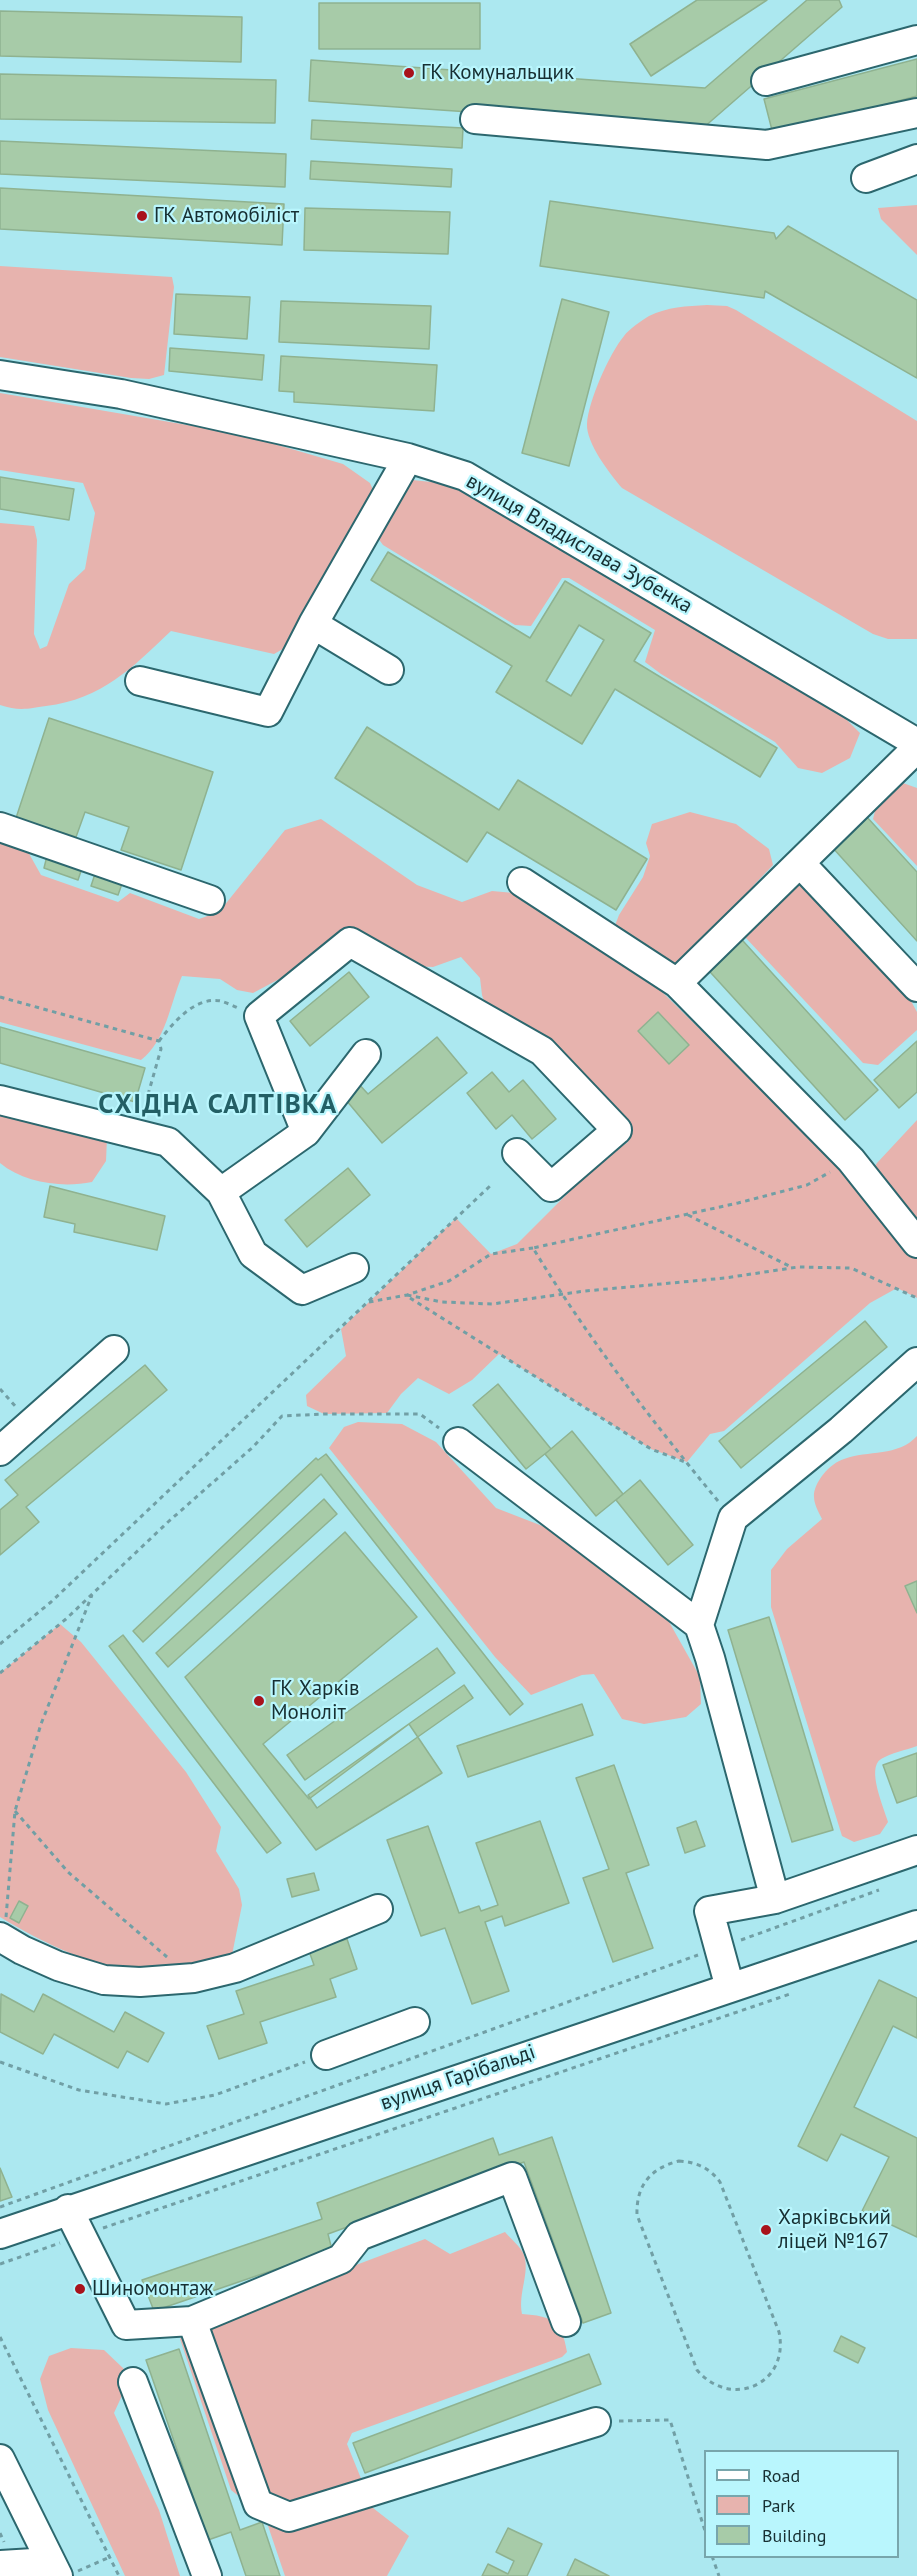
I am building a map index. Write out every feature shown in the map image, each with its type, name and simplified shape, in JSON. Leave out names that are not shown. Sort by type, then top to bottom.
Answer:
[{"type":"street","points":[[766,81],[917,40]]},
{"type":"street","points":[[475,119],[767,145],[917,112]]},
{"type":"street","points":[[866,178],[917,159]]},
{"type":"street","name":"вулиця Владислава Зубенка","points":[[0,375],[121,394],[408,458],[465,476],[917,743]]},
{"type":"street","points":[[140,681],[268,712],[313,624],[408,458]]},
{"type":"street","points":[[313,624],[389,670]]},
{"type":"street","points":[[677,983],[917,748]]},
{"type":"street","points":[[0,827],[210,900]]},
{"type":"street","points":[[800,863],[917,987]]},
{"type":"street","points":[[522,882],[677,983],[851,1160],[917,1243]]},
{"type":"street","points":[[306,1132],[259,1016],[350,942],[542,1052],[617,1130],[551,1187],[517,1153]]},
{"type":"street","points":[[221,1192],[306,1132],[366,1054]]},
{"type":"street","points":[[0,1100],[168,1142],[221,1192],[253,1254],[302,1290],[354,1268]]},
{"type":"street","points":[[0,1451],[114,1350]]},
{"type":"street","points":[[699,1625],[733,1518],[841,1430],[917,1362]]},
{"type":"street","points":[[458,1442],[699,1625],[775,1899]]},
{"type":"street","points":[[730,1988],[709,1911],[775,1899],[917,1850]]},
{"type":"street","points":[[2,1938],[58,1966],[104,1980],[140,1982],[194,1978],[235,1968],[378,1909]]},
{"type":"street","name":"вулиця Гарібальді","points":[[0,2234],[68,2209],[917,1925]]},
{"type":"street","points":[[326,2055],[415,2022]]},
{"type":"street","points":[[68,2209],[126,2325],[192,2321],[341,2259],[359,2236],[512,2177],[566,2322]]},
{"type":"street","points":[[192,2321],[258,2504],[289,2517],[596,2422]]},
{"type":"street","points":[[133,2382],[207,2576]]},
{"type":"street","points":[[0,2459],[62,2570]]},
{"type":"street","points":[[0,2565],[62,2570]]},
{"type":"path","points":[[0,997],[159,1041]]},
{"type":"path","points":[[159,1041],[171,1026],[195,1006],[220,1001],[259,1016]]},
{"type":"path","points":[[136,1134],[161,1049],[159,1041]]},
{"type":"path","points":[[369,1302],[406,1295],[449,1281],[491,1254],[533,1248],[686,1215],[807,1185],[851,1160]]},
{"type":"path","points":[[0,1644],[51,1602],[490,1186]]},
{"type":"path","points":[[686,1215],[791,1266]]},
{"type":"path","points":[[533,1248],[561,1294],[687,1462],[733,1518]]},
{"type":"path","points":[[406,1295],[442,1302],[492,1304],[561,1294],[725,1278],[791,1266],[851,1268],[917,1298]]},
{"type":"path","points":[[406,1295],[651,1449],[687,1462]]},
{"type":"path","points":[[0,1673],[66,1619],[168,1522],[253,1447],[282,1416],[420,1413],[458,1442]]},
{"type":"path","points":[[2,1938],[15,1810],[41,1724],[93,1594]]},
{"type":"path","points":[[15,1810],[68,1872],[137,1933],[194,1978]]},
{"type":"path","points":[[0,2207],[884,1888]]},
{"type":"path","points":[[0,2265],[80,2235],[793,1994]]},
{"type":"path","points":[[0,2062],[79,2090],[166,2104],[215,2095],[326,2055]]},
{"type":"path","points":[[688,2162],[711,2172],[720,2182],[781,2341],[776,2367],[763,2381],[748,2389],[725,2389],[713,2384],[697,2370],[637,2215],[636,2203],[641,2187],[656,2170],[672,2163],[688,2162]]},
{"type":"path","points":[[0,2337],[119,2576]]},
{"type":"path","points":[[596,2422],[670,2420],[704,2531]]},
{"type":"path","points":[[62,2570],[110,2557]]},
{"type":"path","points":[[713,2558],[718,2576]]},
{"type":"green space","points":[[917,205],[917,255],[881,219],[878,208]]},
{"type":"green space","points":[[0,266],[172,277],[174,287],[164,375],[149,379],[131,378],[0,357]]},
{"type":"green space","points":[[727,306],[736,310],[917,421],[917,639],[888,639],[873,634],[622,488],[600,458],[590,440],[588,415],[600,378],[618,344],[626,333],[649,316],[677,307]]},
{"type":"green space","points":[[0,393],[240,434],[343,464],[370,483],[376,497],[297,641],[274,654],[171,631],[115,680],[84,697],[33,708],[6,707],[0,705],[0,523],[34,526],[37,540],[34,634],[40,649],[47,646],[69,584],[85,569],[95,513],[83,483],[0,470]]},
{"type":"green space","points":[[403,479],[441,483],[472,494],[802,688],[846,719],[860,733],[850,758],[822,773],[798,768],[775,742],[661,674],[645,662],[655,630],[569,578],[562,578],[531,626],[515,625],[383,545],[372,530]]},
{"type":"green space","points":[[903,783],[917,788],[917,866],[873,819],[875,811]]},
{"type":"green space","points":[[690,812],[736,824],[769,849],[773,865],[754,885],[740,909],[674,975],[614,928],[619,915],[643,877],[650,856],[646,843],[652,824]]},
{"type":"green space","points":[[321,819],[417,885],[462,902],[492,891],[514,893],[653,983],[808,1135],[849,1181],[872,1197],[917,1254],[917,1298],[897,1288],[870,1303],[724,1431],[710,1434],[687,1462],[651,1449],[499,1354],[472,1380],[449,1394],[418,1378],[401,1394],[387,1413],[324,1414],[307,1406],[306,1395],[346,1356],[341,1329],[456,1218],[491,1254],[517,1244],[609,1154],[628,1142],[620,1118],[487,1010],[480,978],[461,957],[433,967],[413,966],[352,934],[300,968],[253,993],[237,990],[220,979],[182,976],[162,1032],[156,1043],[141,1060],[0,1022],[0,837],[27,850],[41,875],[118,902],[130,893],[199,919],[219,912],[285,830]]},
{"type":"green space","points":[[786,884],[804,886],[906,992],[917,1012],[917,1030],[878,1065],[863,1063],[745,937],[747,923]]},
{"type":"green space","points":[[0,1110],[107,1138],[106,1161],[92,1182],[80,1184],[56,1184],[20,1175],[0,1163]]},
{"type":"green space","points":[[917,1120],[917,1233],[870,1174],[877,1163]]},
{"type":"green space","points":[[358,1422],[402,1424],[436,1442],[496,1508],[545,1527],[668,1620],[700,1677],[701,1704],[686,1717],[644,1724],[622,1719],[594,1674],[582,1675],[531,1695],[495,1657],[329,1448],[344,1427]]},
{"type":"green space","points":[[917,1436],[917,1746],[885,1757],[877,1764],[875,1771],[877,1789],[888,1822],[880,1834],[854,1842],[842,1836],[771,1607],[771,1570],[787,1549],[822,1519],[815,1503],[814,1492],[819,1480],[828,1469],[839,1461],[853,1456],[901,1447]]},
{"type":"green space","points":[[60,1624],[81,1642],[186,1772],[221,1827],[216,1851],[239,1889],[242,1905],[232,1955],[169,1970],[125,1969],[59,1949],[0,1917],[0,1673]]},
{"type":"green space","points":[[505,2232],[524,2255],[522,2314],[541,2316],[554,2322],[562,2333],[567,2352],[562,2357],[352,2433],[347,2444],[373,2508],[409,2536],[387,2576],[285,2576],[265,2517],[231,2490],[180,2339],[186,2329],[425,2239],[450,2254]]},
{"type":"green space","points":[[71,2348],[104,2350],[124,2369],[125,2389],[114,2413],[159,2510],[180,2576],[125,2576],[48,2410],[40,2379],[49,2356]]},
{"type":"building","points":[[697,0],[767,0],[651,76],[630,44]]},
{"type":"building","name":"ГК Комунальщик","points":[[807,0],[839,0],[842,7],[703,128],[309,101],[311,60],[705,88]]},
{"type":"building","points":[[319,3],[480,3],[480,49],[319,49]]},
{"type":"building","points":[[0,11],[242,17],[241,62],[0,56]]},
{"type":"building","points":[[917,59],[917,96],[773,134],[764,99]]},
{"type":"building","points":[[0,74],[276,80],[275,123],[0,119]]},
{"type":"building","points":[[312,120],[463,128],[462,148],[311,139]]},
{"type":"building","points":[[0,141],[286,154],[285,187],[0,174]]},
{"type":"building","points":[[311,161],[452,169],[451,187],[310,179]]},
{"type":"building","name":"ГК Автомобіліст","points":[[0,188],[284,204],[282,245],[0,229]]},
{"type":"building","points":[[550,201],[774,233],[776,239],[788,226],[917,300],[917,378],[765,291],[764,298],[540,266]]},
{"type":"building","points":[[305,208],[450,212],[448,254],[304,250]]},
{"type":"building","points":[[176,294],[250,297],[247,339],[174,334]]},
{"type":"building","points":[[562,299],[609,312],[569,466],[522,453]]},
{"type":"building","points":[[281,301],[431,306],[429,349],[279,342]]},
{"type":"building","points":[[170,348],[264,355],[262,380],[169,371]]},
{"type":"building","points":[[281,356],[437,365],[434,411],[294,402],[294,392],[279,391]]},
{"type":"building","points":[[0,477],[74,489],[69,520],[0,509]]},
{"type":"building","points":[[388,552],[530,638],[565,581],[651,633],[634,661],[777,748],[760,777],[615,689],[582,744],[496,692],[512,666],[371,580]],"holes":[[[579,625],[604,640],[571,696],[546,681]]]},
{"type":"building","points":[[49,718],[213,772],[181,870],[121,850],[129,827],[85,812],[76,837],[16,818]]},
{"type":"building","points":[[367,727],[499,810],[518,780],[647,859],[616,910],[487,832],[467,862],[335,778]]},
{"type":"building","points":[[866,816],[917,872],[917,941],[832,847]]},
{"type":"building","points":[[47,856],[82,868],[78,880],[44,868]]},
{"type":"building","points":[[96,871],[123,881],[118,895],[91,886]]},
{"type":"building","points":[[734,931],[878,1090],[845,1120],[701,962]]},
{"type":"building","points":[[349,972],[369,997],[310,1046],[290,1021]]},
{"type":"building","points":[[658,1012],[689,1045],[669,1064],[638,1031]]},
{"type":"building","points":[[0,1027],[145,1068],[135,1102],[0,1063]]},
{"type":"building","points":[[437,1037],[467,1073],[382,1143],[341,1094],[356,1081],[368,1094]]},
{"type":"building","points":[[917,1041],[917,1092],[899,1108],[874,1080]]},
{"type":"building","points":[[492,1072],[509,1092],[523,1080],[556,1119],[532,1139],[512,1115],[496,1129],[467,1093]]},
{"type":"building","points":[[348,1168],[370,1195],[307,1247],[285,1220]]},
{"type":"building","points":[[50,1186],[165,1216],[157,1250],[74,1232],[75,1224],[44,1217]]},
{"type":"building","points":[[865,1321],[887,1347],[741,1468],[719,1441]]},
{"type":"building","points":[[145,1365],[167,1390],[26,1507],[39,1522],[0,1555],[0,1510],[18,1495],[5,1480]]},
{"type":"building","points":[[498,1384],[551,1449],[526,1469],[473,1405]]},
{"type":"building","points":[[572,1431],[623,1494],[596,1516],[545,1454]]},
{"type":"building","points":[[326,1454],[523,1704],[510,1715],[321,1474],[143,1642],[133,1631],[316,1458],[318,1460]]},
{"type":"building","points":[[640,1480],[693,1545],[668,1565],[616,1500]]},
{"type":"building","points":[[324,1499],[337,1514],[168,1667],[156,1653]]},
{"type":"building","name":"ГК Харків Моноліт","points":[[345,1532],[417,1617],[263,1744],[309,1799],[409,1724],[442,1773],[316,1850],[185,1677]]},
{"type":"building","points":[[917,1581],[917,1613],[905,1586]]},
{"type":"building","points":[[769,1617],[833,1830],[792,1842],[728,1630]]},
{"type":"building","points":[[123,1635],[281,1843],[267,1853],[109,1646]]},
{"type":"building","points":[[437,1648],[455,1673],[305,1780],[287,1755]]},
{"type":"building","points":[[464,1685],[473,1698],[317,1808],[308,1795]]},
{"type":"building","points":[[582,1704],[593,1735],[468,1777],[457,1746]]},
{"type":"building","points":[[917,1753],[917,1796],[897,1803],[883,1765]]},
{"type":"building","points":[[614,1765],[649,1865],[626,1873],[653,1948],[613,1962],[583,1878],[609,1869],[576,1778]]},
{"type":"building","points":[[540,1821],[569,1903],[505,1926],[502,1916],[485,1922],[509,1991],[472,2004],[445,1928],[421,1936],[387,1840],[428,1826],[459,1913],[479,1906],[481,1911],[498,1905],[476,1843]]},
{"type":"building","points":[[696,1821],[705,1846],[685,1853],[677,1828]]},
{"type":"building","points":[[314,1873],[319,1890],[292,1897],[287,1879]]},
{"type":"building","points":[[19,1901],[28,1906],[19,1923],[10,1918]]},
{"type":"building","points":[[347,1939],[357,1969],[330,1979],[336,1997],[260,2022],[267,2043],[219,2059],[207,2026],[244,2014],[236,1991],[314,1965],[309,1951]]},
{"type":"building","points":[[879,1980],[917,1998],[917,2038],[893,2026],[854,2107],[917,2138],[917,2237],[862,2211],[889,2157],[841,2134],[827,2161],[798,2146]]},
{"type":"building","points":[[1,1994],[34,2012],[43,1994],[114,2032],[125,2012],[164,2033],[148,2062],[127,2051],[118,2068],[54,2034],[43,2054],[0,2032]]},
{"type":"building","points":[[552,2137],[611,2313],[583,2323],[524,2162],[328,2234],[332,2250],[154,2311],[142,2280],[322,2219],[317,2203],[493,2138],[499,2155]]},
{"type":"building","points":[[0,2168],[12,2197],[0,2201]]},
{"type":"building","points":[[841,2336],[865,2348],[858,2363],[834,2351]]},
{"type":"building","points":[[179,2349],[240,2530],[262,2522],[280,2576],[246,2576],[231,2532],[208,2540],[146,2360]]},
{"type":"building","points":[[589,2354],[601,2384],[365,2473],[353,2443]]},
{"type":"building","points":[[508,2528],[542,2544],[527,2576],[482,2576],[488,2564],[508,2574],[514,2561],[496,2552]]},
{"type":"building","points":[[575,2559],[609,2576],[567,2576]]},
{"type":"place","name":"ГК Комунальщик","points":[[409,73]]},
{"type":"place","name":"ГК Автомобіліст","points":[[142,216]]},
{"type":"place","name":"ГК Харків Моноліт","points":[[259,1701]]},
{"type":"place","name":"Харківський ліцей №167","points":[[766,2230]]},
{"type":"place","name":"Шиномонтаж","points":[[80,2289]]},
{"type":"district","name":"СХІДНА САЛТІВКА","points":[[218,1105]]}]
